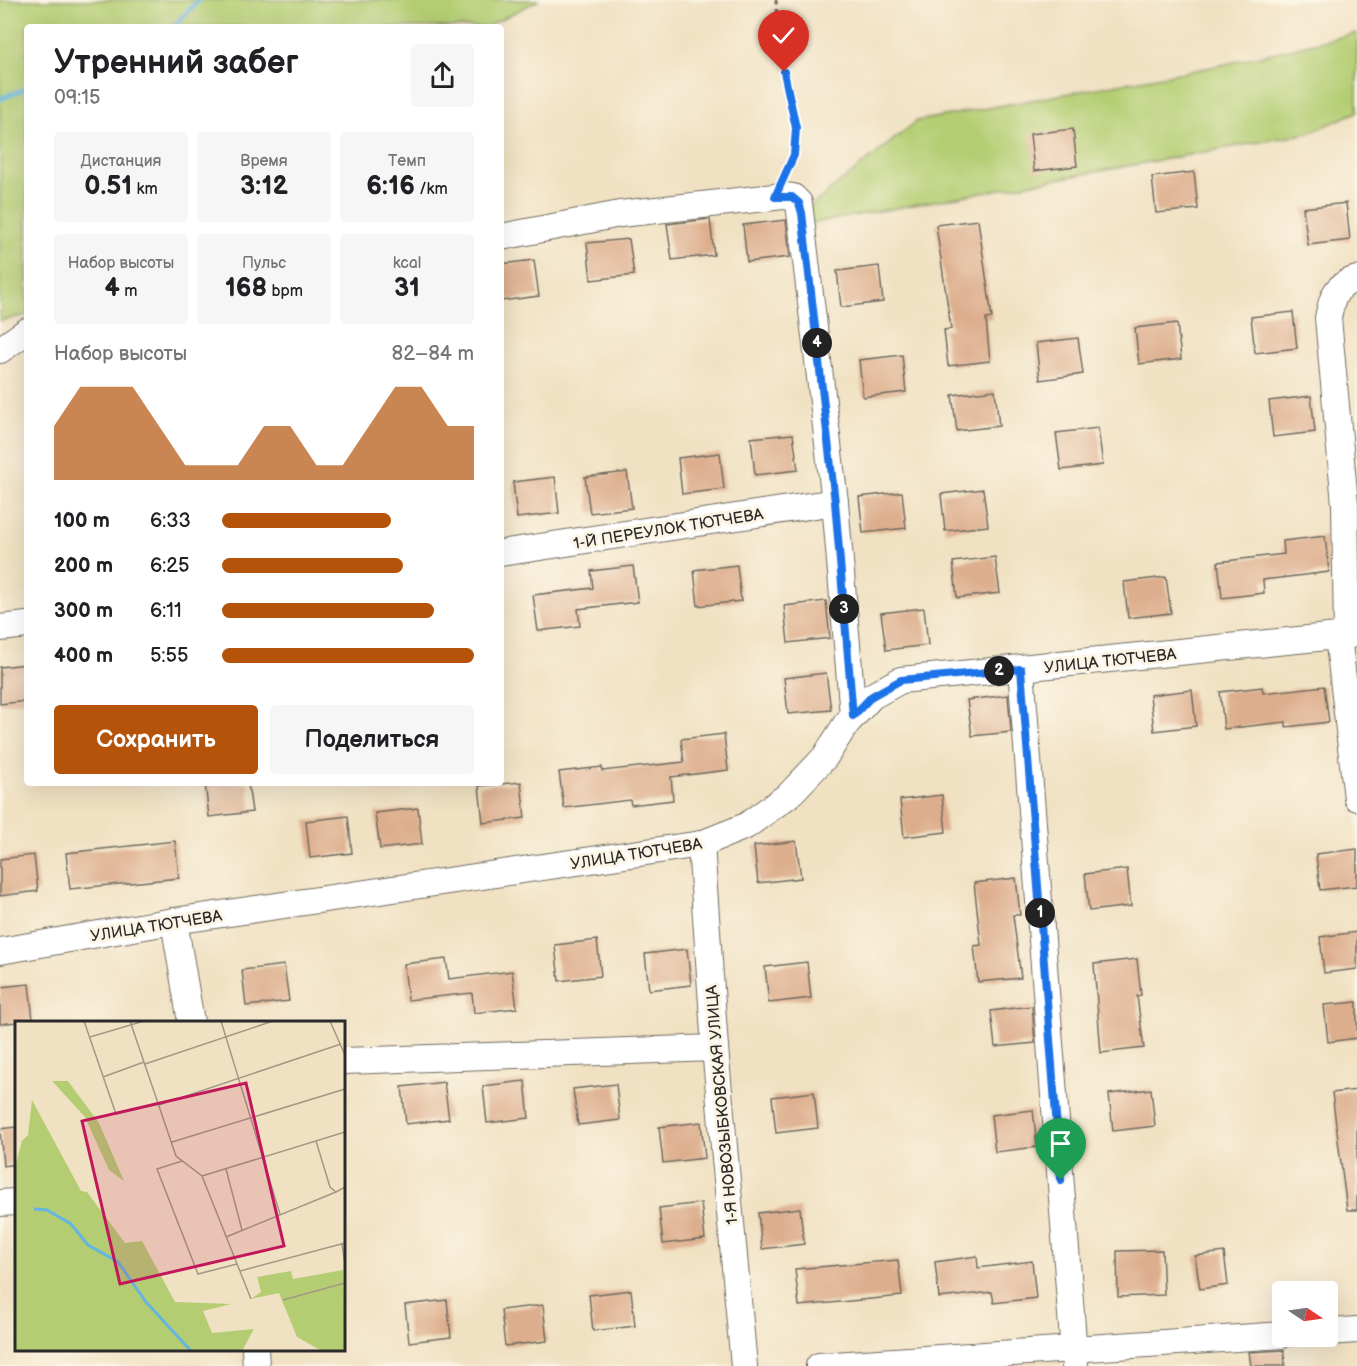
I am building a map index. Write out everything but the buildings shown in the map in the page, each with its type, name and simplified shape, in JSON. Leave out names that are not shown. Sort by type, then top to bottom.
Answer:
[{"type":"street","points":[[504,236],[620,214],[775,197],[792,197],[799,203],[835,502],[853,716]]},
{"type":"street","points":[[1357,279],[1338,286],[1331,299],[1328,318],[1345,504],[1347,636],[1357,798]]},
{"type":"street","points":[[0,350],[24,333]]},
{"type":"street","name":"1-Й ПЕРЕУЛОК ТЮТЧЕВА","points":[[504,553],[835,502]]},
{"type":"street","points":[[0,628],[24,625]]},
{"type":"street","name":"УЛИЦА ТЮТЧЕВА","points":[[0,951],[174,921],[701,844],[746,826],[790,794],[825,757],[853,716],[872,696],[901,680],[1347,636]]},
{"type":"street","points":[[1021,669],[1075,1358]]},
{"type":"street","name":"1-Я НОВОЗЫБКОВСКАЯ УЛИЦА","points":[[701,844],[715,1048],[744,1366]]},
{"type":"street","points":[[174,921],[191,1021]]},
{"type":"street","points":[[345,1061],[715,1048]]},
{"type":"street","points":[[0,1203],[15,1202]]},
{"type":"street","points":[[1338,1331],[1357,1330]]},
{"type":"street","points":[[819,1366],[1075,1358],[1272,1336]]},
{"type":"street","points":[[255,1351],[256,1366]]},
{"type":"path","points":[[775,197],[794,155],[796,128],[777,31],[776,0]]},
{"type":"green space","points":[[0,0],[539,0],[492,24],[24,24],[24,316],[0,321]]},
{"type":"green space","points":[[1357,33],[1357,112],[1309,133],[803,225],[802,213],[917,121],[1217,66]]},
{"type":"waterway","points":[[176,24],[199,0]]},
{"type":"waterway","points":[[0,99],[24,89]]},
{"type":"route","points":[[784,72],[796,128],[794,155],[775,197],[792,197],[799,203],[802,213],[835,502],[853,716],[872,696],[901,680],[1021,669],[1061,1180]]}]
